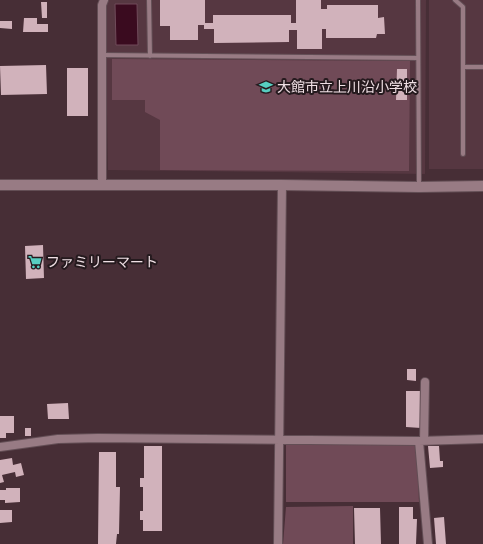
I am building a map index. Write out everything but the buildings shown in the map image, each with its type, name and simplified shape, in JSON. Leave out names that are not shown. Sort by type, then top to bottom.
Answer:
[{"type":"street","points":[[102,186],[102,5],[104,0]]},
{"type":"street","points":[[0,185],[483,186]]},
{"type":"street","points":[[278,544],[282,185]]},
{"type":"street","points":[[425,382],[422,441],[428,544]]},
{"type":"street","points":[[0,447],[58,439],[98,438],[422,441],[483,439]]},
{"type":"lane","points":[[149,0],[150,56]]},
{"type":"lane","points":[[418,0],[419,187]]},
{"type":"lane","points":[[455,0],[463,7],[463,154]]},
{"type":"lane","points":[[102,56],[418,58]]},
{"type":"lane","points":[[463,67],[483,67]]},
{"type":"shaded area","name":"大館市立上川沿小学校","points":[[107,0],[426,0],[425,174],[108,170],[105,4]]},
{"type":"shaded area","points":[[429,0],[483,0],[483,169],[429,169]]},
{"type":"shaded area","points":[[115,4],[137,4],[138,45],[116,45]]},
{"type":"shaded area","points":[[112,59],[410,61],[409,171],[160,170],[160,120],[145,112],[145,100],[112,100]]},
{"type":"shaded area","points":[[286,444],[417,444],[419,502],[286,502]]},
{"type":"shaded area","points":[[353,506],[353,544],[283,544],[286,507]]},
{"type":"place","name":"大館市立上川沿小学校","points":[[266,87]]},
{"type":"place","name":"ファミリーマート","points":[[35,262]]}]
